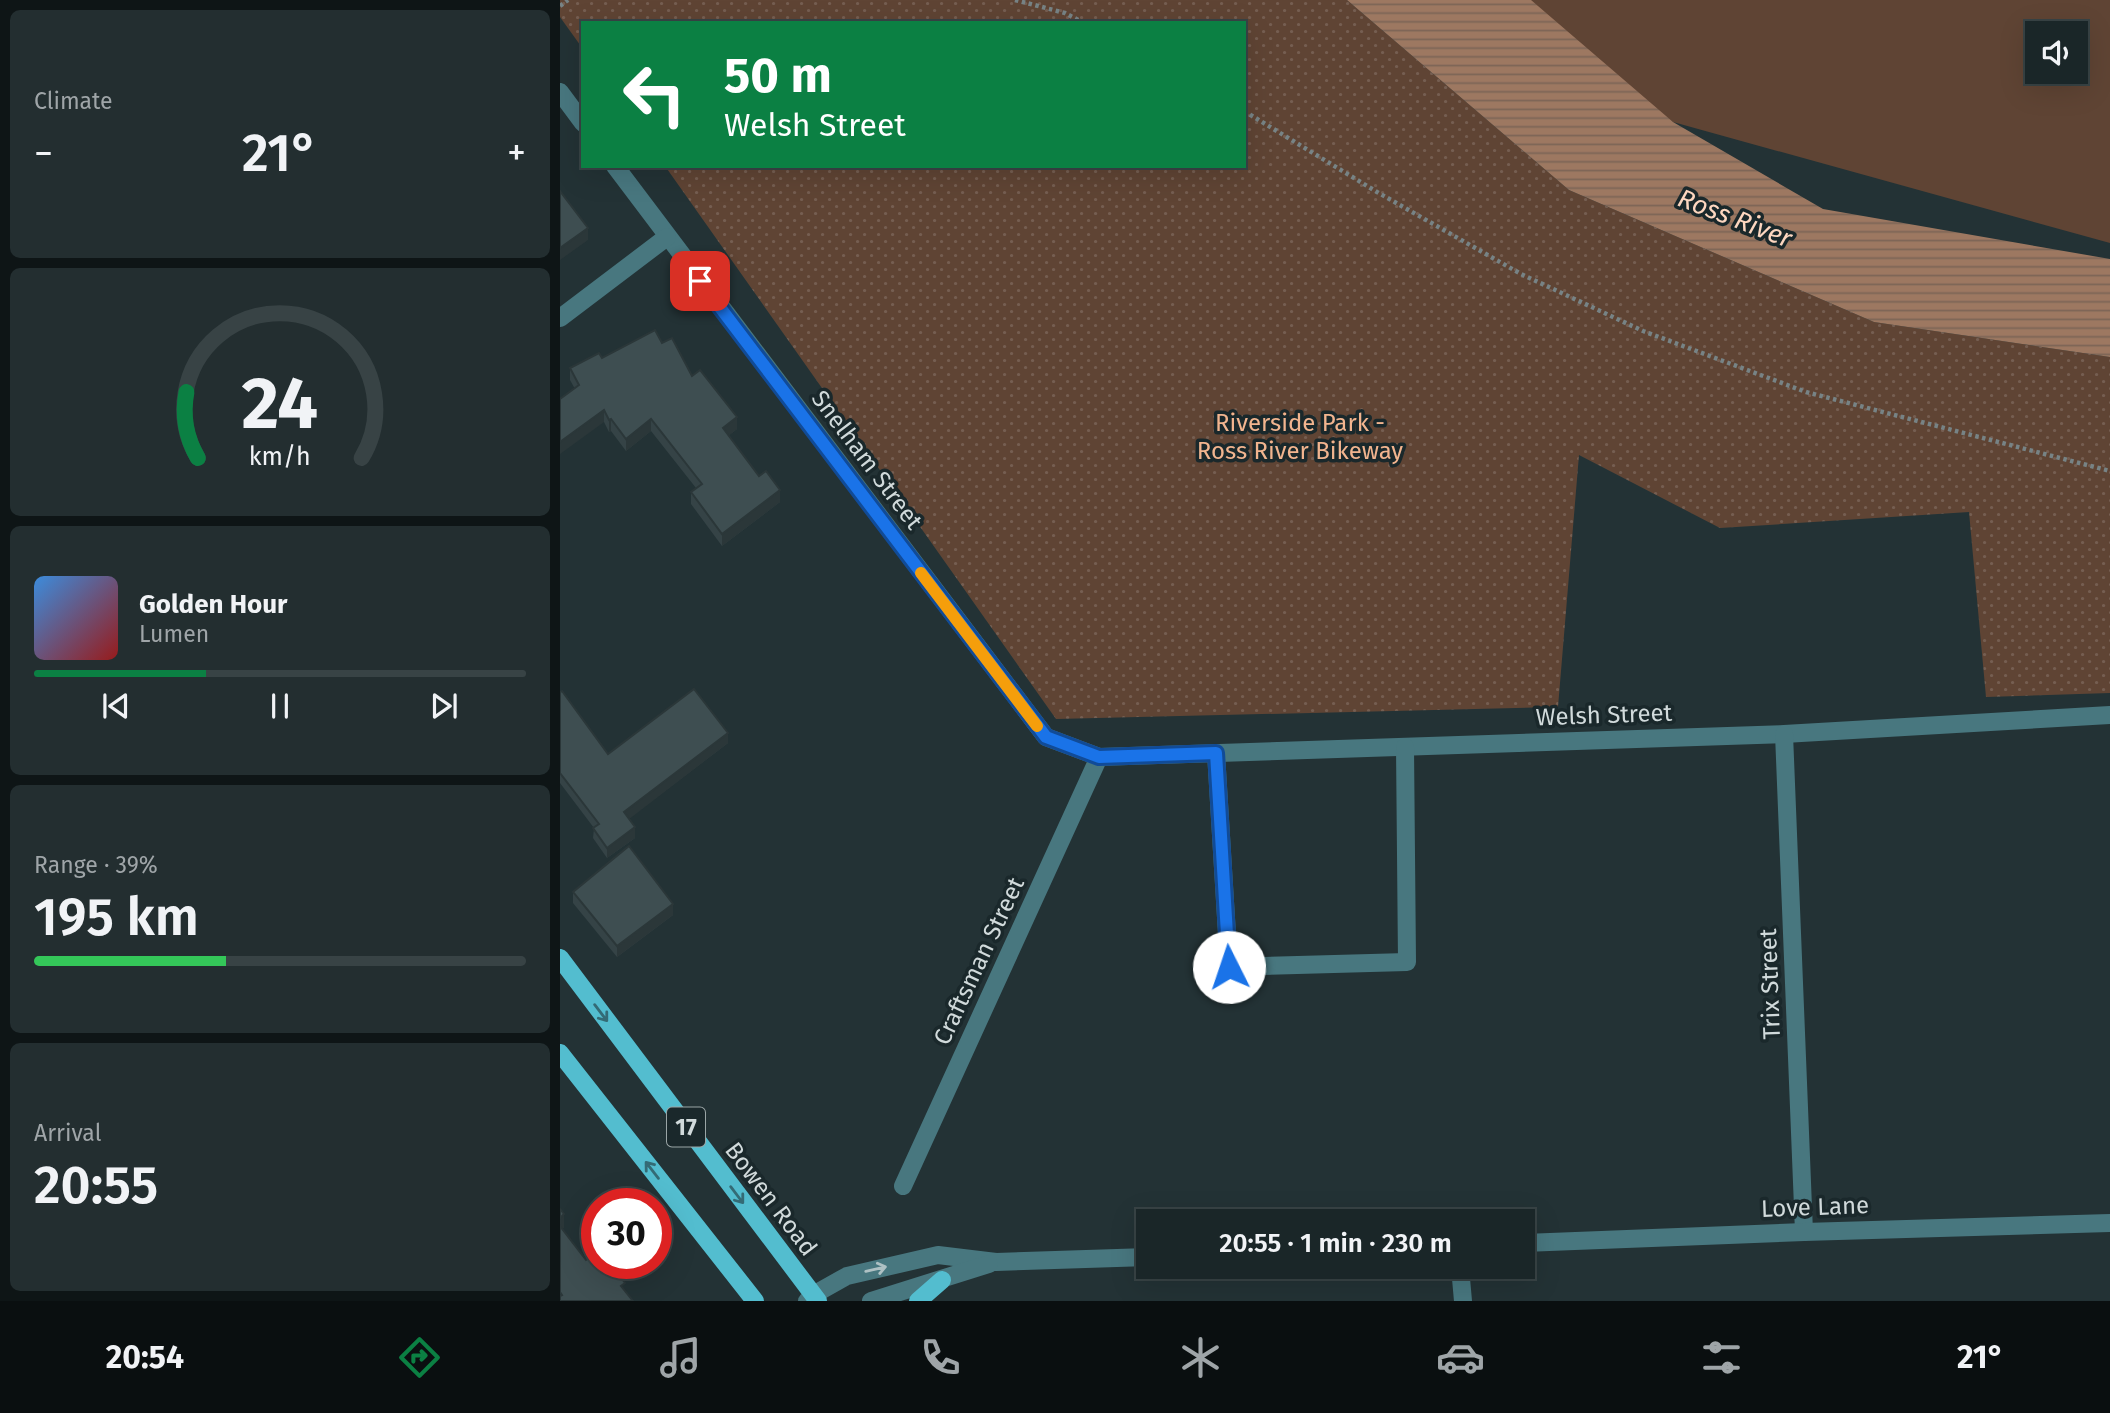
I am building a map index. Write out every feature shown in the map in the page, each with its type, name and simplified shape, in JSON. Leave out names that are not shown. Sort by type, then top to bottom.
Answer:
[{"type":"main road","name":"Bowen Road","points":[[560,958],[813,1299]]},
{"type":"main road","name":"17","points":[[560,1054],[755,1301]]},
{"type":"main road","points":[[918,1301],[942,1280]]},
{"type":"street","points":[[560,92],[581,120]]},
{"type":"street","name":"Snelham Street","points":[[616,168],[1046,737],[1099,757]]},
{"type":"street","points":[[560,318],[667,237]]},
{"type":"street","name":"Welsh Street","points":[[1099,757],[1784,734],[2110,715]]},
{"type":"street","name":"Trix Street","points":[[1784,734],[1804,1232]]},
{"type":"street","points":[[1216,753],[1229,967],[1406,962],[1405,747]]},
{"type":"street","name":"Craftsman Street","points":[[903,1186],[1099,757]]},
{"type":"street","name":"Love Lane","points":[[1535,1242],[2110,1223]]},
{"type":"street","points":[[813,1299],[847,1276],[938,1255],[996,1262],[1136,1257]]},
{"type":"street","points":[[871,1301],[996,1262]]},
{"type":"street","points":[[1461,1279],[1464,1301]]},
{"type":"path","points":[[560,6],[568,0]]},
{"type":"path","points":[[1015,0],[1065,13],[1080,21]]},
{"type":"path","points":[[1246,112],[1377,192],[1521,274],[1643,331],[1806,392],[2110,471]]},
{"type":"green space","name":"Riverside Park - Ross River Bikeway","points":[[560,0],[1347,0],[1569,190],[1874,322],[2110,357],[2110,693],[1986,697],[1969,512],[1720,528],[1579,455],[1558,707],[1056,719],[666,168],[1246,168],[1246,21],[581,21],[581,46],[560,17]]},
{"type":"green space","points":[[1499,0],[2110,0],[2110,243],[1673,122]]},
{"type":"water","name":"Ross River","points":[[1347,0],[1531,0],[1673,122],[1823,209],[2110,259],[2110,357],[1874,322],[1569,190]]},
{"type":"building","points":[[560,191],[588,228],[560,248]]},
{"type":"building","points":[[655,330],[662,343],[672,338],[692,376],[700,370],[737,417],[723,428],[759,476],[766,471],[780,490],[722,534],[691,492],[702,484],[651,419],[626,439],[604,410],[560,442],[560,399],[579,385],[570,368],[599,353],[602,358]]},
{"type":"building","points":[[694,689],[728,733],[624,812],[635,827],[607,848],[593,828],[599,824],[560,773],[560,692],[562,691],[608,754]]},
{"type":"building","points":[[629,846],[673,904],[617,946],[573,892]]},
{"type":"building","points":[[560,1226],[581,1253],[581,1279],[622,1279],[625,1283],[621,1286],[633,1301],[560,1301]]},
{"type":"slow traffic","points":[[921,573],[1037,726]]},
{"type":"route","points":[[700,281],[1046,737],[1099,757],[1216,753],[1229,967]]}]
